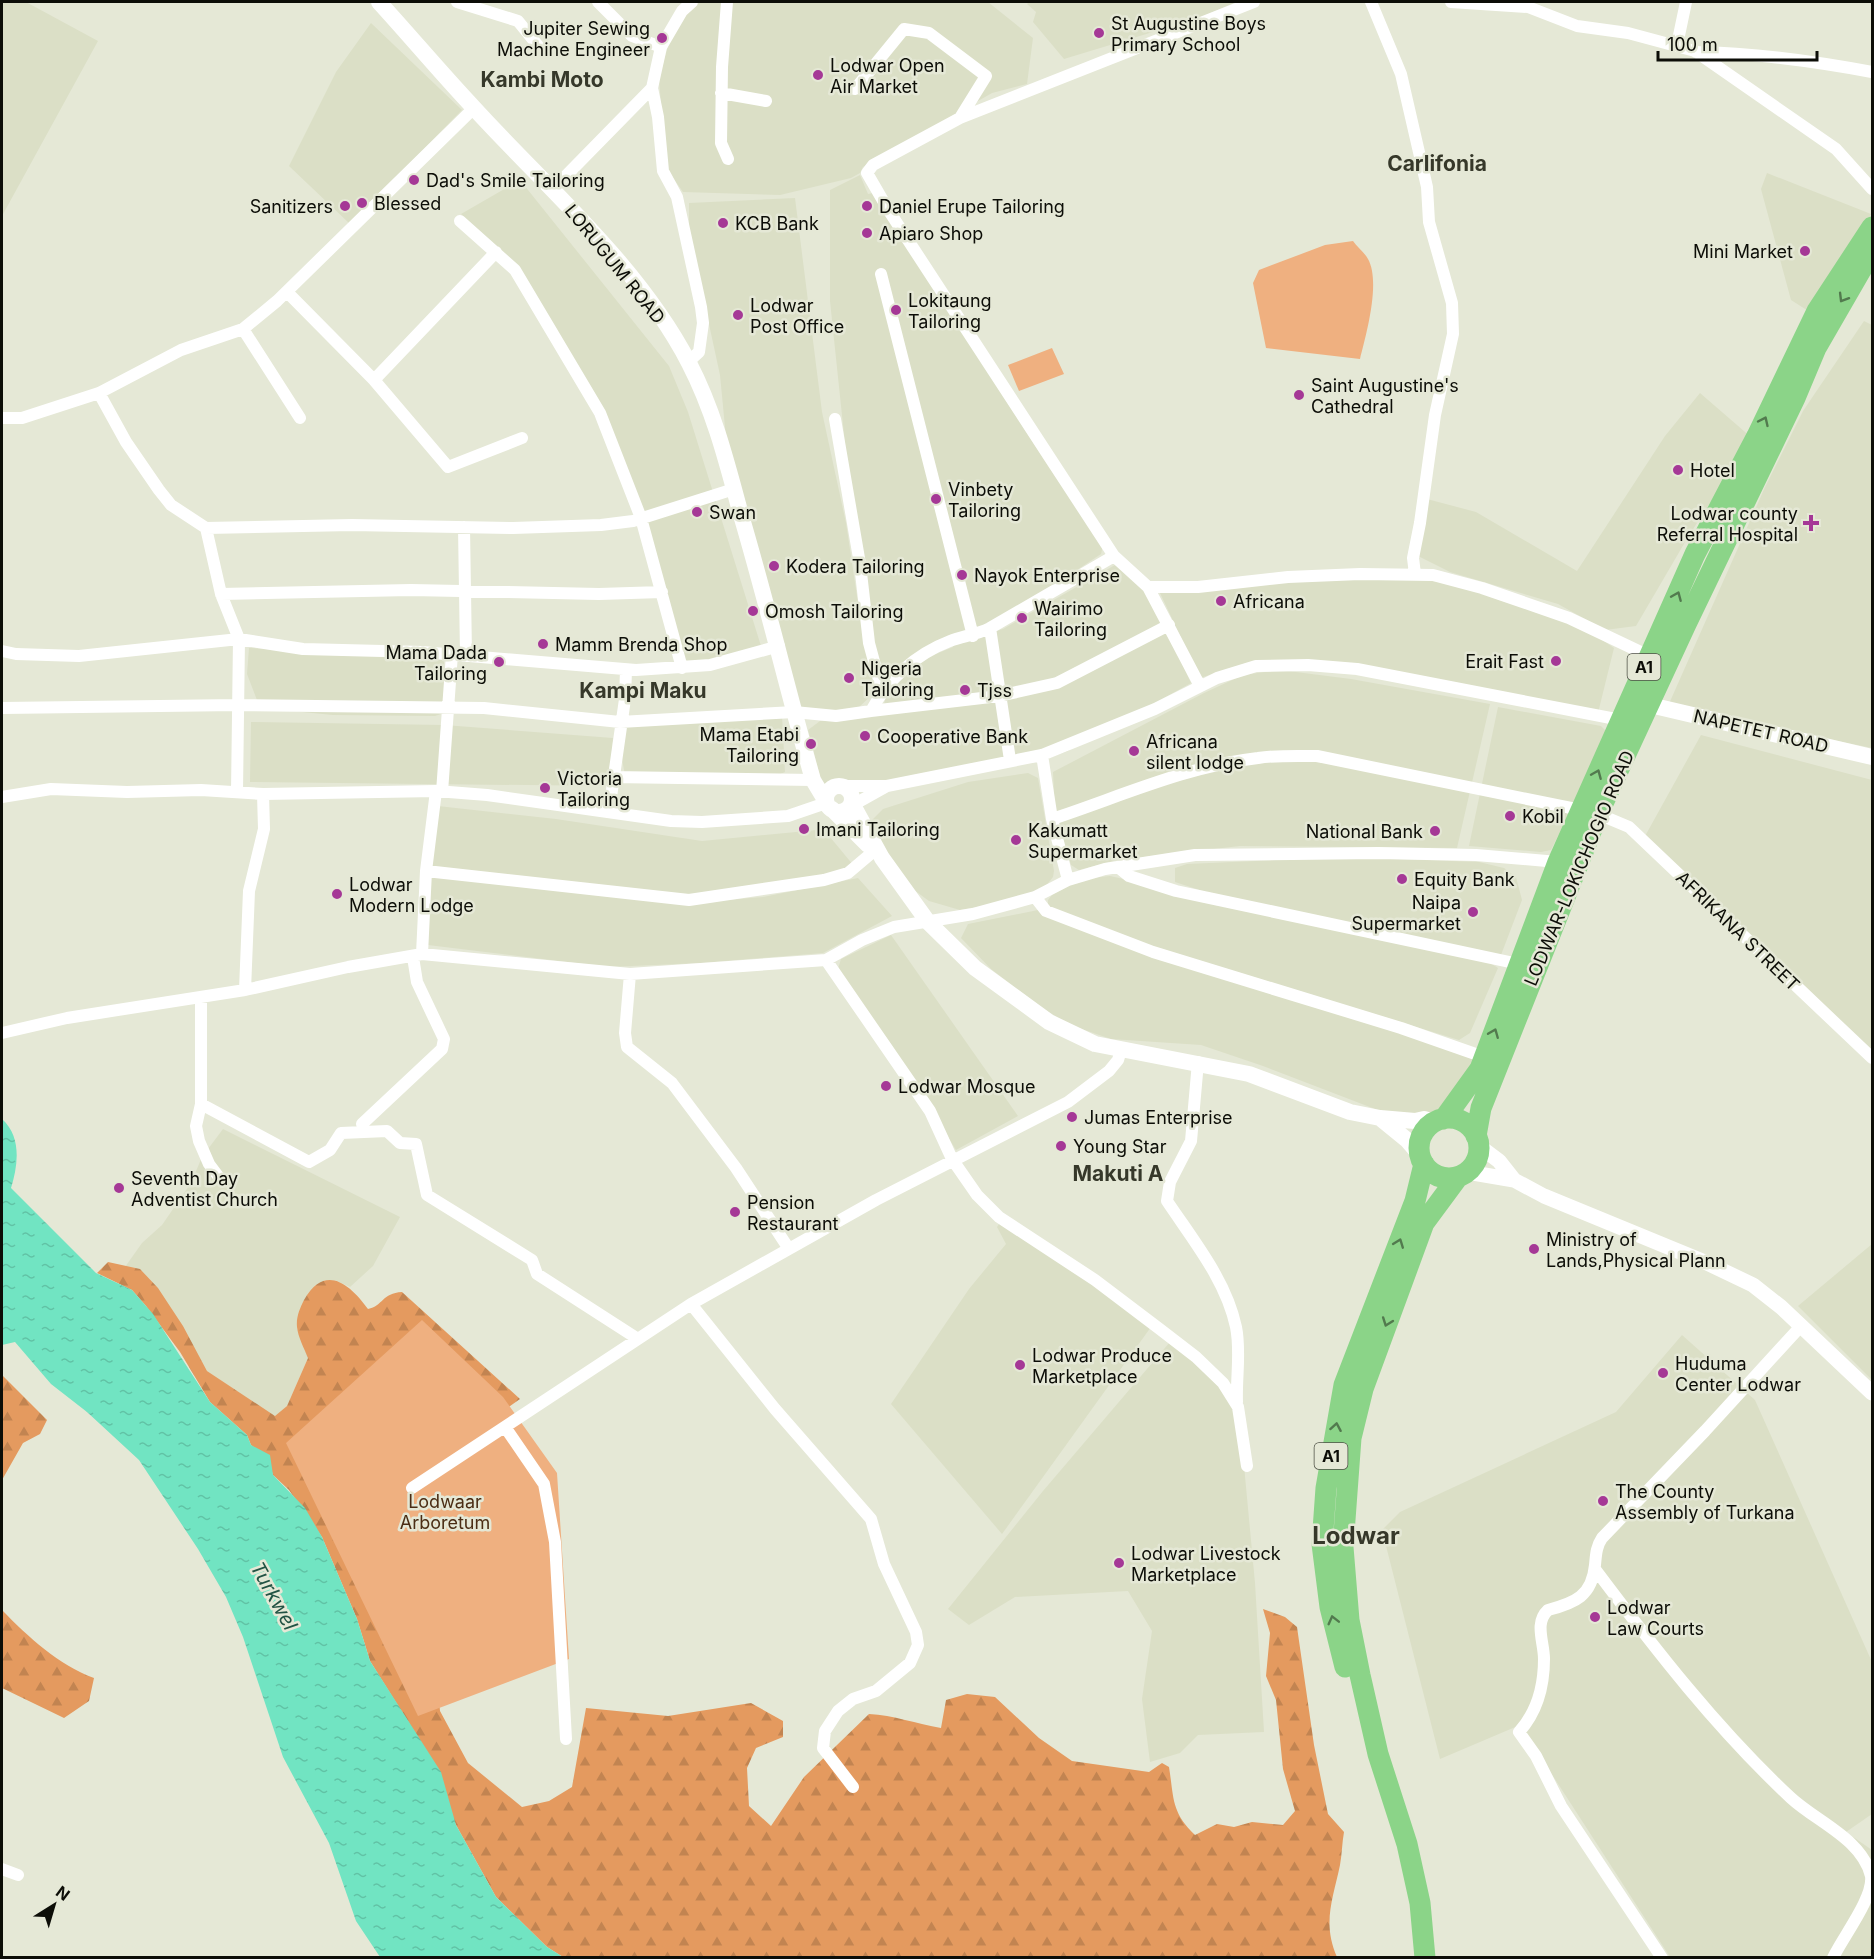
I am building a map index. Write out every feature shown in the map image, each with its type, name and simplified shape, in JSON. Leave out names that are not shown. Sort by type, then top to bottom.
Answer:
[{"type":"highway","name":"LODWAR-LOKICHOGIO ROAD","points":[[1478,1141],[1481,1108],[1590,812],[1621,720],[1695,554],[1757,436],[1816,311],[1872,227]]},
{"type":"highway","name":"LODWAR-LOKICHOGIO ROAD","points":[[1439,1121],[1480,1069],[1558,862],[1590,812],[1650,705],[1686,624],[1795,398],[1816,348],[1872,251]]},
{"type":"highway","points":[[1439,1121],[1462,1122],[1478,1141]]},
{"type":"highway","name":"A1","points":[[1378,1754],[1351,1695],[1330,1607],[1322,1544],[1326,1488],[1344,1385],[1415,1201],[1422,1159],[1422,1136],[1439,1121]]},
{"type":"highway","name":"A1","points":[[1425,1958],[1420,1903],[1407,1845],[1378,1754],[1349,1620],[1343,1547],[1351,1438],[1363,1389],[1424,1223],[1463,1174],[1474,1165],[1478,1141]]},
{"type":"highway","points":[[1422,1159],[1438,1176],[1463,1174]]},
{"type":"main road","name":"LORUGUM ROAD","points":[[380,2],[474,108],[553,189],[636,285],[688,362],[711,411],[779,646],[813,780],[828,804],[878,854]]},
{"type":"main road","name":"NAPETET ROAD","points":[[1650,705],[1872,757]]},
{"type":"main road","points":[[807,755],[823,777],[851,794],[853,805],[878,854],[928,922],[975,968],[1039,1016],[1076,1037],[1121,1050],[1198,1062],[1249,1074],[1350,1112],[1380,1118],[1439,1121]]},
{"type":"main road","points":[[840,786],[828,790],[828,804],[844,811],[853,805]]},
{"type":"main road","points":[[1380,1118],[1407,1140],[1422,1159]]},
{"type":"street","points":[[457,2],[518,21],[539,47]]},
{"type":"street","points":[[598,2],[632,36],[661,47]]},
{"type":"street","points":[[688,362],[698,356],[702,342],[701,307],[677,197],[663,171],[658,117],[652,88],[661,47],[682,11],[692,2]]},
{"type":"street","points":[[727,2],[721,93],[721,143],[728,159]]},
{"type":"street","points":[[1200,686],[1148,587],[1114,556],[867,175],[873,165],[960,118],[1254,2]]},
{"type":"street","points":[[1371,2],[1401,74],[1427,187],[1429,222],[1452,303],[1454,334],[1435,415],[1413,558],[1415,574]]},
{"type":"street","points":[[1451,2],[1528,7],[1577,26],[1611,29],[1695,51],[1836,149],[1872,189]]},
{"type":"street","points":[[1677,45],[1686,2]]},
{"type":"street","points":[[855,90],[904,29],[929,33],[986,76],[960,118]]},
{"type":"street","points":[[1695,51],[1752,53],[1798,58],[1872,72]]},
{"type":"street","points":[[553,189],[652,88]]},
{"type":"street","points":[[721,93],[766,101]]},
{"type":"street","points":[[2,418],[22,418],[99,393],[181,350],[243,329],[286,292],[474,108]]},
{"type":"street","points":[[460,221],[515,270],[600,413],[641,518],[682,668]]},
{"type":"street","points":[[374,380],[495,252]]},
{"type":"street","points":[[881,274],[973,636]]},
{"type":"street","points":[[286,292],[374,380],[448,467],[522,438]]},
{"type":"street","points":[[243,329],[300,418]]},
{"type":"street","points":[[99,393],[126,442],[159,490],[171,505],[206,528],[352,525],[464,527],[601,525],[641,518],[734,489]]},
{"type":"street","points":[[835,419],[860,564],[869,643],[882,690]]},
{"type":"street","points":[[464,527],[466,655]]},
{"type":"street","points":[[206,528],[221,594],[239,639],[237,792]]},
{"type":"street","points":[[871,711],[882,690],[915,659],[953,640],[973,636],[990,628],[1114,556]]},
{"type":"street","points":[[1148,587],[1217,586],[1299,577],[1415,574],[1453,579],[1576,622],[1649,656]]},
{"type":"street","points":[[221,594],[411,590],[599,594],[662,592]]},
{"type":"street","points":[[2,708],[238,705],[484,708],[620,722],[794,712],[836,716],[999,696],[1057,683],[1169,625]]},
{"type":"street","points":[[990,628],[1010,759]]},
{"type":"street","points":[[2,651],[16,654],[79,656],[239,639],[303,649],[452,654],[626,670],[710,665],[779,646]]},
{"type":"street","points":[[362,1124],[442,1049],[444,1039],[417,982],[417,955],[426,871],[439,792],[452,654]]},
{"type":"street","points":[[840,786],[887,786],[1010,759],[1042,755],[1155,709],[1200,686],[1243,669],[1308,665],[1356,669],[1621,720]]},
{"type":"street","points":[[609,811],[612,777],[625,699],[626,670]]},
{"type":"street","points":[[1042,755],[1052,819],[1068,880]]},
{"type":"street","name":"AFRIKANA STREET","points":[[1052,819],[1210,766],[1286,756],[1317,756],[1590,812],[1629,827],[1872,1058]]},
{"type":"street","points":[[612,777],[813,780]]},
{"type":"street","points":[[853,805],[887,786]]},
{"type":"street","points":[[2,797],[51,789],[263,794],[439,792],[670,820],[728,822],[788,816],[828,804]]},
{"type":"street","points":[[245,990],[249,891],[264,829],[263,794]]},
{"type":"street","points":[[2,1033],[68,1018],[201,999],[348,967],[417,955],[630,974],[826,960],[862,940],[894,927],[973,914],[1035,897],[1068,880],[1118,867],[1195,855],[1250,853],[1476,855],[1558,862]]},
{"type":"street","points":[[426,871],[689,900],[824,880],[848,873],[878,854]]},
{"type":"street","points":[[1118,867],[1129,876],[1176,891],[1519,964]]},
{"type":"street","points":[[1035,897],[1046,911],[1153,952],[1401,1028],[1484,1057]]},
{"type":"street","points":[[826,960],[930,1111],[952,1159],[977,1195],[999,1217],[1095,1280],[1196,1357],[1223,1383],[1238,1407]]},
{"type":"street","points":[[630,974],[624,1033],[627,1047],[678,1091],[736,1168],[789,1249]]},
{"type":"street","points":[[201,999],[201,1104],[196,1126],[199,1141],[209,1164],[221,1180]]},
{"type":"street","points":[[412,1488],[690,1304],[952,1159],[1076,1098],[1108,1071],[1118,1060],[1121,1050]]},
{"type":"street","points":[[1198,1062],[1191,1141],[1170,1182],[1167,1201],[1209,1262],[1236,1328],[1238,1407],[1247,1466]]},
{"type":"street","points":[[201,1104],[309,1162],[330,1150],[341,1133],[387,1131],[400,1143],[416,1144],[428,1195],[532,1260],[537,1274],[638,1339]]},
{"type":"street","points":[[1478,1141],[1499,1161],[1514,1180]]},
{"type":"street","points":[[1463,1174],[1514,1180],[1544,1196],[1740,1278],[1764,1292],[1872,1393]]},
{"type":"street","points":[[690,1304],[775,1409],[871,1519],[884,1564],[916,1632],[918,1645],[910,1663],[876,1692],[845,1705],[825,1731],[823,1748],[853,1787]]},
{"type":"street","points":[[1662,1958],[1561,1806],[1536,1756],[1519,1732],[1531,1717],[1538,1699],[1544,1660],[1540,1627],[1542,1618],[1548,1610],[1583,1597],[1590,1587],[1595,1569],[1597,1547],[1602,1538],[1705,1431],[1801,1326]]},
{"type":"street","points":[[505,1427],[544,1484],[555,1542],[566,1739]]},
{"type":"street","points":[[1595,1569],[1674,1671],[1764,1772],[1808,1814],[1860,1852],[1872,1878],[1864,1905],[1833,1958]]},
{"type":"street","points":[[2,1869],[18,1875]]},
{"type":"shaded area","points":[[2,2],[26,2],[98,41],[2,216]]},
{"type":"shaded area","points":[[698,2],[988,2],[1033,38],[1027,84],[992,93],[863,167],[860,173],[851,178],[780,195],[683,192],[666,168],[659,79],[669,42],[685,12]]},
{"type":"shaded area","name":"St Augustine Boys Primary School","points":[[1029,2],[1236,2],[1199,18],[1064,59],[1033,22],[1036,12],[1027,4]]},
{"type":"shaded area","points":[[371,23],[462,110],[350,224],[289,166],[336,72]]},
{"type":"shaded area","points":[[1767,173],[1871,214],[1813,314],[1791,300],[1761,189]]},
{"type":"shaded area","points":[[860,175],[868,194],[873,193],[1048,466],[1103,545],[1101,554],[1038,596],[883,684],[874,647],[847,463],[830,301],[830,190]]},
{"type":"shaded area","points":[[520,180],[669,366],[688,412],[761,646],[726,657],[685,664],[643,511],[520,269],[461,214]]},
{"type":"shaded area","points":[[795,198],[822,412],[846,523],[860,616],[876,691],[856,710],[794,720],[727,448],[720,375],[689,232],[689,203]]},
{"type":"shaded area","name":"Lodwar county Referral Hospital","points":[[1864,321],[1872,325],[1872,748],[1668,706],[1765,487],[1803,411]]},
{"type":"shaded area","points":[[1700,393],[1752,438],[1688,537],[1636,626],[1605,630],[1558,604],[1450,572],[1418,556],[1427,499],[1476,512],[1577,571],[1665,436]]},
{"type":"shaded area","points":[[1115,565],[1134,577],[1150,599],[1165,628],[1049,680],[1010,690],[884,705],[886,692],[919,661],[953,647],[954,643],[1003,629]]},
{"type":"shaded area","points":[[1397,578],[1454,583],[1581,628],[1598,637],[1614,648],[1598,713],[1386,672],[1247,663],[1200,678],[1160,593],[1309,580]]},
{"type":"shaded area","points":[[1167,630],[1191,683],[1068,751],[1047,759],[886,790],[844,792],[822,784],[808,730],[820,721],[1026,691]]},
{"type":"shaded area","points":[[249,648],[444,658],[444,713],[435,716],[333,715],[260,708],[247,674]]},
{"type":"shaded area","points":[[1280,670],[1351,679],[1490,704],[1457,848],[1240,846],[1117,860],[1079,870],[1071,865],[1055,812],[1053,772],[1243,675]]},
{"type":"shaded area","points":[[1498,707],[1601,726],[1609,734],[1551,850],[1541,852],[1469,846]]},
{"type":"shaded area","points":[[782,715],[785,772],[778,775],[625,775],[621,754],[626,723]]},
{"type":"shaded area","points":[[251,722],[444,725],[613,738],[609,786],[250,782]]},
{"type":"shaded area","points":[[1701,735],[1872,780],[1872,1051],[1644,838]]},
{"type":"shaded area","points":[[1028,773],[1038,778],[1054,871],[1053,877],[1045,887],[1010,901],[960,910],[929,901],[914,890],[870,836],[870,822],[883,809],[968,782]]},
{"type":"shaded area","points":[[438,806],[556,819],[702,841],[817,830],[830,837],[854,866],[831,875],[688,895],[430,866]]},
{"type":"shaded area","points":[[1343,857],[1479,862],[1504,868],[1516,877],[1522,900],[1501,955],[1236,902],[1175,882],[1175,868],[1187,864]]},
{"type":"shaded area","points":[[430,874],[689,903],[763,897],[858,878],[892,916],[823,953],[701,963],[608,967],[428,945]]},
{"type":"shaded area","points":[[1110,876],[1484,959],[1498,968],[1470,1033],[1459,1040],[1119,936],[1048,908],[1048,900],[1052,895],[1082,879]]},
{"type":"shaded area","points":[[1038,910],[1133,950],[1398,1031],[1478,1061],[1453,1125],[1444,1130],[1422,1127],[1263,1066],[1201,1045],[1111,1039],[1070,1025],[1042,1008],[991,969],[961,938],[968,924]]},
{"type":"shaded area","points":[[891,935],[1018,1116],[956,1150],[891,1044],[837,972],[841,959]]},
{"type":"shaded area","points":[[223,1129],[400,1217],[373,1266],[350,1287],[335,1280],[309,1292],[297,1328],[308,1358],[287,1406],[275,1417],[207,1371],[171,1308],[125,1267],[142,1243],[162,1225],[191,1183],[202,1157]]},
{"type":"shaded area","name":"Lodwar Produce Marketplace","points":[[1002,1220],[1151,1327],[1002,1534],[891,1404],[969,1289],[1006,1244],[997,1227]]},
{"type":"shaded area","points":[[1872,1244],[1872,1380],[1798,1306]]},
{"type":"shaded area","points":[[1682,1335],[1755,1400],[1872,1662],[1872,1814],[1846,1832],[1872,1850],[1872,1957],[1670,1957],[1520,1725],[1440,1759],[1382,1530],[1400,1512],[1616,1412]]},
{"type":"shaded area","name":"Lodwar Livestock Marketplace","points":[[1170,1342],[1205,1368],[1231,1404],[1242,1444],[1255,1583],[1264,1732],[1198,1735],[1180,1753],[1150,1762],[1142,1699],[1152,1631],[1128,1591],[1015,1597],[969,1625],[948,1609],[1043,1491]]},
{"type":"green space","points":[[1353,241],[1368,259],[1373,281],[1371,309],[1360,359],[1266,348],[1253,283],[1259,270],[1325,245]]},
{"type":"green space","points":[[1052,348],[1064,374],[1019,391],[1008,365]]},
{"type":"green space","points":[[108,1262],[140,1269],[158,1288],[183,1326],[207,1371],[275,1416],[287,1406],[308,1358],[298,1331],[297,1320],[300,1309],[312,1289],[320,1282],[329,1280],[345,1285],[368,1309],[390,1295],[402,1292],[520,1399],[500,1413],[437,1679],[440,1711],[468,1763],[522,1807],[549,1801],[572,1787],[586,1708],[668,1716],[751,1703],[783,1721],[783,1737],[756,1748],[747,1768],[749,1806],[771,1826],[804,1777],[869,1714],[941,1728],[946,1700],[967,1694],[995,1697],[1039,1738],[1072,1761],[1149,1772],[1162,1763],[1169,1767],[1178,1812],[1195,1835],[1217,1824],[1234,1827],[1252,1822],[1283,1825],[1295,1811],[1283,1769],[1276,1700],[1266,1676],[1270,1633],[1263,1609],[1285,1617],[1297,1627],[1314,1745],[1328,1814],[1344,1832],[1340,1865],[1330,1911],[1330,1933],[1337,1957],[563,1957],[547,1947],[496,1897],[456,1825],[417,1736],[370,1661],[357,1619],[322,1537],[289,1490],[273,1475],[270,1466],[260,1452],[251,1445],[247,1435],[210,1402],[180,1352],[146,1306],[132,1290],[97,1273]]},
{"type":"green space","name":"Lodwaar Arboretum","points":[[422,1320],[503,1397],[557,1473],[569,1659],[418,1716],[286,1443]]},
{"type":"green space","points":[[2,1375],[47,1420],[40,1434],[23,1443],[2,1480]]},
{"type":"green space","points":[[2,1610],[56,1658],[94,1678],[89,1701],[64,1718],[2,1688]]},
{"type":"water","name":"Turkwel","points":[[2,1119],[13,1134],[17,1152],[11,1188],[96,1273],[132,1290],[153,1314],[210,1402],[247,1435],[251,1445],[270,1455],[273,1475],[305,1508],[322,1537],[357,1619],[370,1661],[441,1772],[456,1825],[496,1897],[547,1947],[563,1957],[380,1957],[356,1921],[329,1843],[283,1757],[243,1637],[226,1597],[198,1549],[139,1460],[87,1412],[51,1384],[15,1342],[2,1345]]},
{"type":"place","name":"St Augustine Boys Primary School","points":[[1099,33]]},
{"type":"place","name":"Jupiter Sewing Machine Engineer","points":[[662,38]]},
{"type":"place","name":"Lodwar Open Air Market","points":[[818,75]]},
{"type":"place","name":"Dad's Smile Tailoring","points":[[414,180]]},
{"type":"place","name":"Blessed","points":[[362,203]]},
{"type":"place","name":"Sanitizers","points":[[345,206]]},
{"type":"place","name":"Daniel Erupe Tailoring","points":[[867,206]]},
{"type":"place","name":"KCB Bank","points":[[723,223]]},
{"type":"place","name":"Apiaro Shop","points":[[867,233]]},
{"type":"place","name":"Mini Market","points":[[1805,251]]},
{"type":"place","name":"Lokitaung Tailoring","points":[[896,310]]},
{"type":"place","name":"Lodwar Post Office","points":[[738,315]]},
{"type":"place","name":"Saint Augustine's Cathedral","points":[[1299,395]]},
{"type":"place","name":"Hotel","points":[[1678,470]]},
{"type":"place","name":"Vinbety Tailoring","points":[[936,499]]},
{"type":"place","name":"Swan","points":[[697,512]]},
{"type":"place","name":"Lodwar county Referral Hospital","points":[[1811,523]]},
{"type":"place","name":"Kodera Tailoring","points":[[774,566]]},
{"type":"place","name":"Nayok Enterprise","points":[[962,575]]},
{"type":"place","name":"Africana","points":[[1221,601]]},
{"type":"place","name":"Omosh Tailoring","points":[[753,611]]},
{"type":"place","name":"Wairimo Tailoring","points":[[1022,618]]},
{"type":"place","name":"Mamm Brenda Shop","points":[[543,644]]},
{"type":"place","name":"Erait Fast","points":[[1556,661]]},
{"type":"place","name":"Mama Dada Tailoring","points":[[499,662]]},
{"type":"place","name":"Nigeria Tailoring","points":[[849,678]]},
{"type":"place","name":"Tjss","points":[[965,690]]},
{"type":"place","name":"Cooperative Bank","points":[[865,736]]},
{"type":"place","name":"Mama Etabi Tailoring","points":[[811,744]]},
{"type":"place","name":"Africana silent lodge","points":[[1134,751]]},
{"type":"place","name":"Victoria Tailoring","points":[[545,788]]},
{"type":"place","name":"Kobil","points":[[1510,816]]},
{"type":"place","name":"Imani Tailoring","points":[[804,829]]},
{"type":"place","name":"National Bank","points":[[1435,831]]},
{"type":"place","name":"Kakumatt Supermarket","points":[[1016,840]]},
{"type":"place","name":"Equity Bank","points":[[1402,879]]},
{"type":"place","name":"Lodwar Modern Lodge","points":[[337,894]]},
{"type":"place","name":"Naipa Supermarket","points":[[1473,912]]},
{"type":"place","name":"Lodwar Mosque","points":[[886,1086]]},
{"type":"place","name":"Jumas Enterprise","points":[[1072,1117]]},
{"type":"place","name":"Young Star","points":[[1061,1146]]},
{"type":"place","name":"Seventh Day Adventist Church","points":[[119,1188]]},
{"type":"place","name":"Pension Restaurant","points":[[735,1212]]},
{"type":"place","name":"Ministry of Lands,Physical Plann","points":[[1534,1249]]},
{"type":"place","name":"Lodwar Produce Marketplace","points":[[1020,1365]]},
{"type":"place","name":"Huduma Center Lodwar","points":[[1663,1373]]},
{"type":"place","name":"The County Assembly of Turkana","points":[[1603,1501]]},
{"type":"place","name":"Lodwar Livestock Marketplace","points":[[1119,1563]]},
{"type":"place","name":"Lodwar Law Courts","points":[[1595,1617]]},
{"type":"district","name":"Kambi Moto","points":[[542,79]]},
{"type":"district","name":"Carlifonia","points":[[1437,163]]},
{"type":"district","name":"Kampi Maku","points":[[643,690]]},
{"type":"district","name":"Makuti A","points":[[1118,1173]]},
{"type":"district","name":"Lodwar","points":[[1356,1535]]}]
